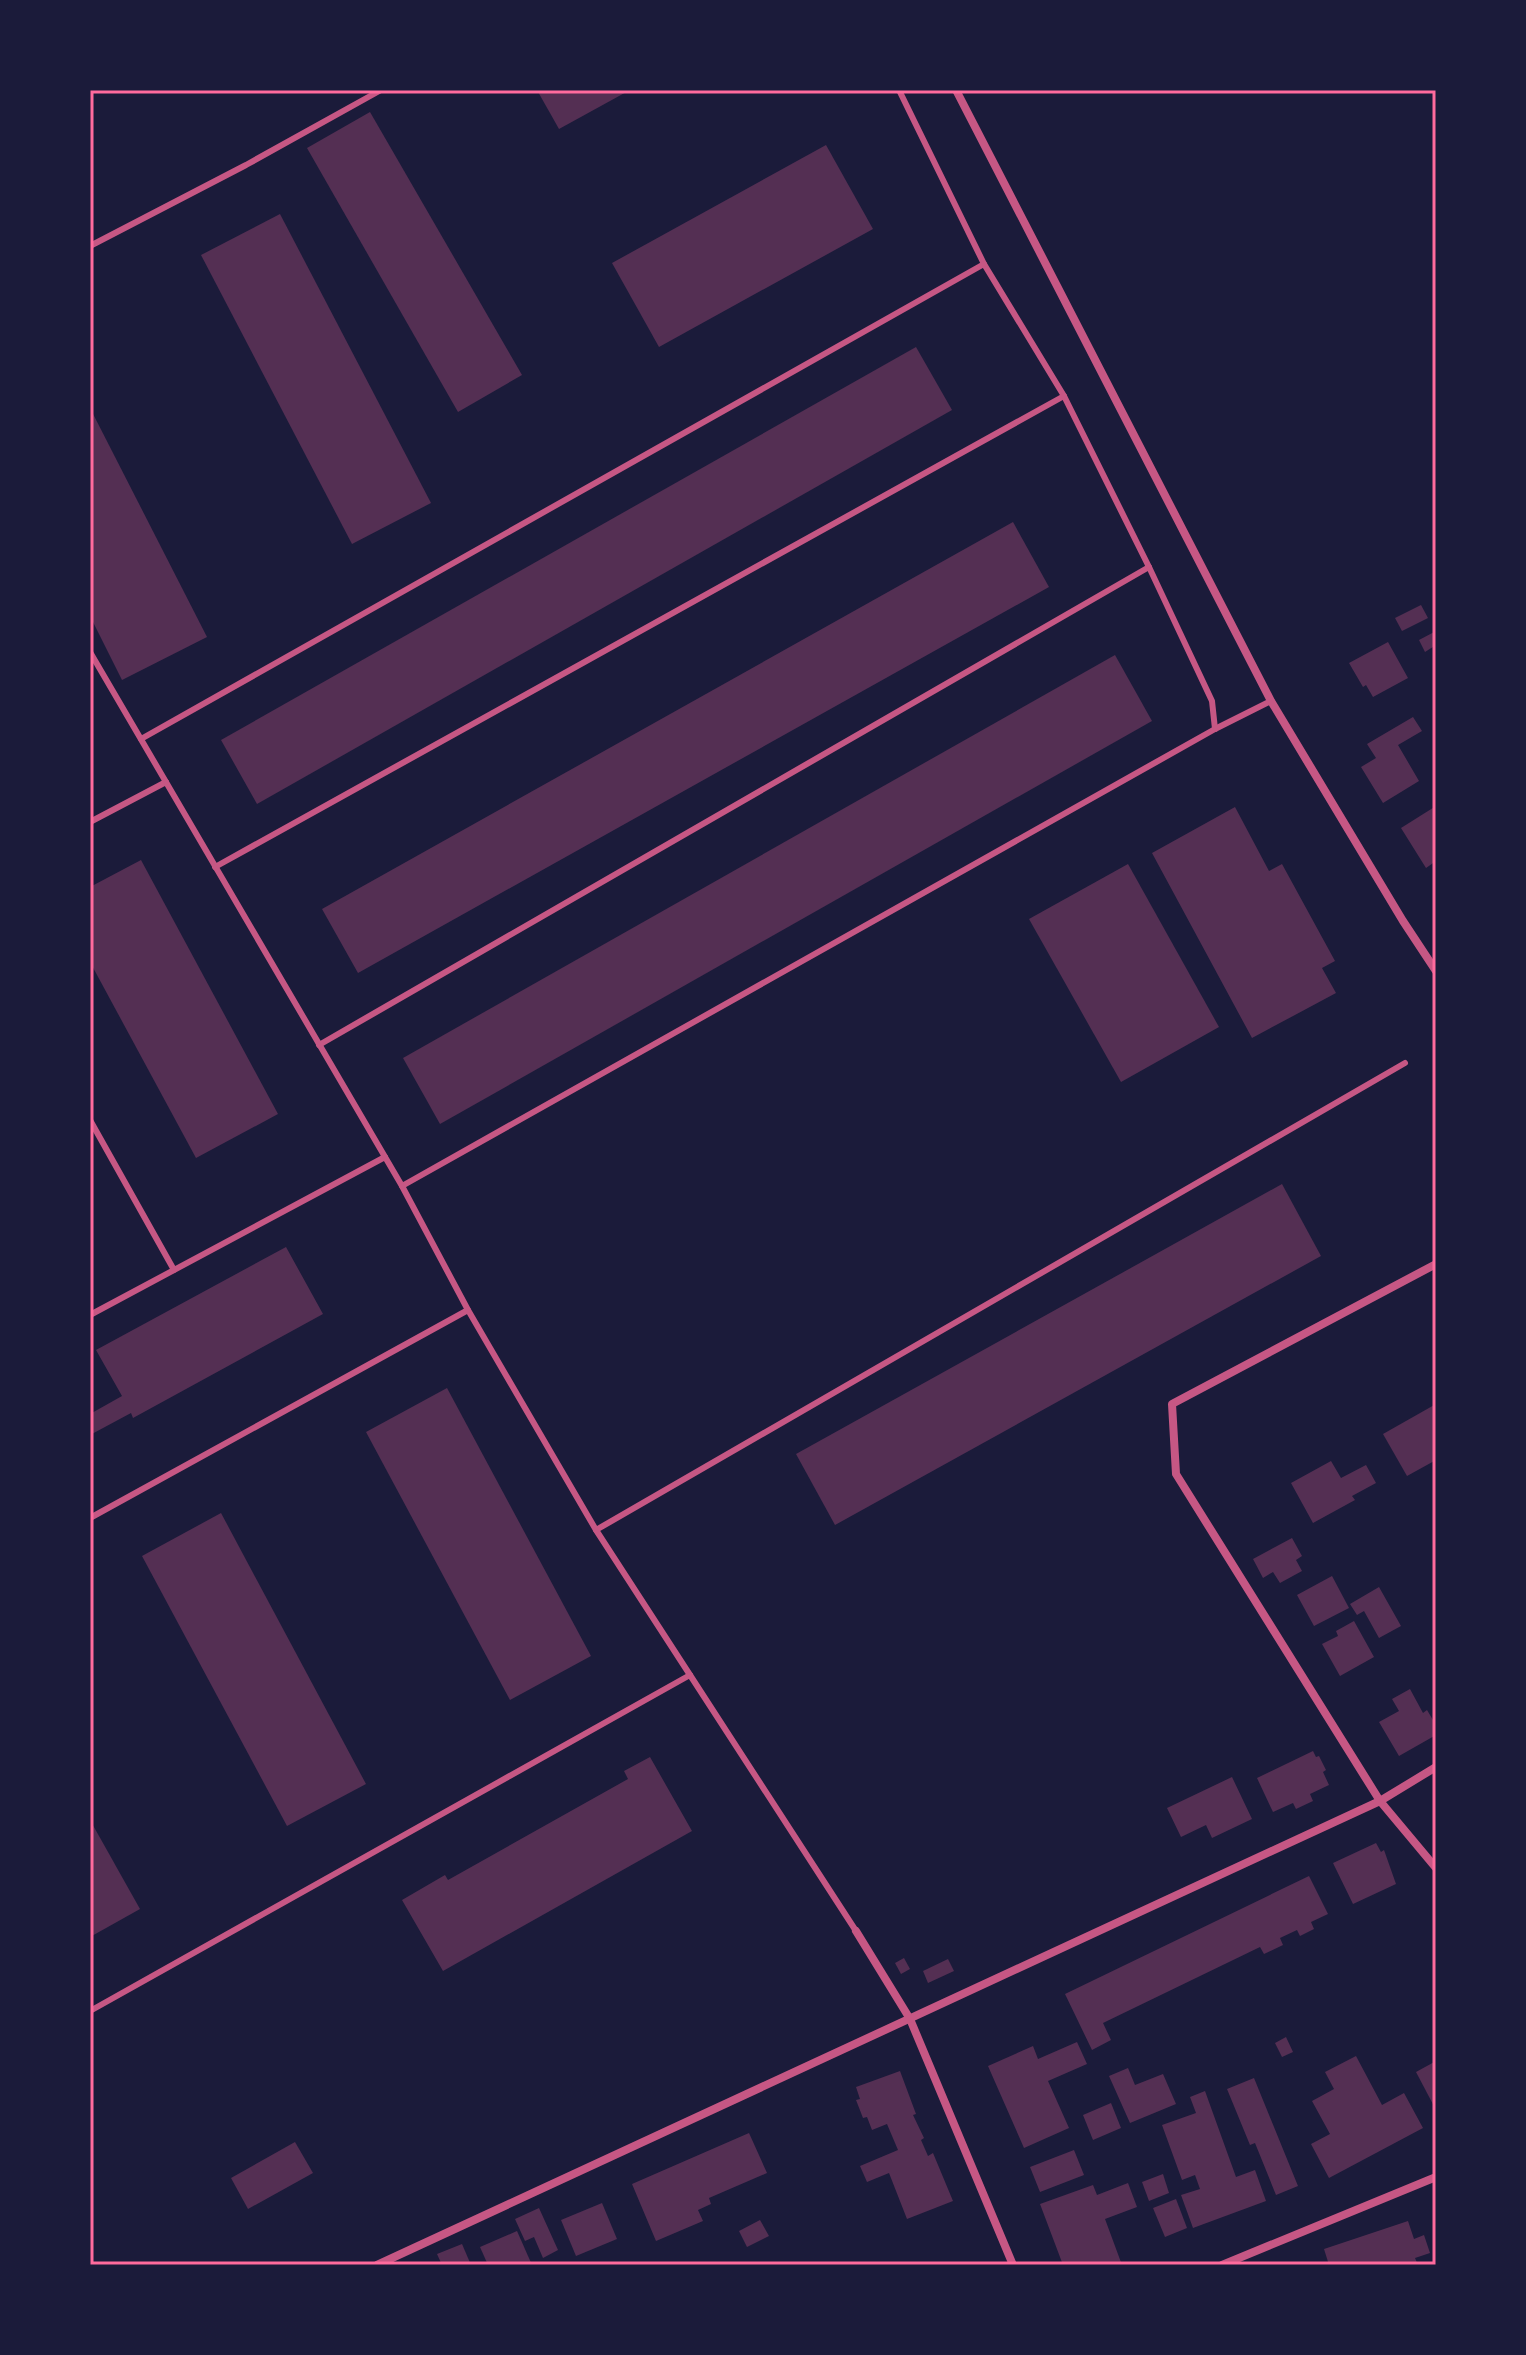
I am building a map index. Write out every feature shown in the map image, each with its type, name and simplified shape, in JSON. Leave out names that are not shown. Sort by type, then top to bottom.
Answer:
[{"type":"street","points":[[956,90],[1271,701],[1371,870],[1436,971]]},
{"type":"street","points":[[1436,1264],[1172,1404],[1176,1474],[1380,1801],[1436,1868]]},
{"type":"street","points":[[377,2265],[1380,1801],[1436,1767]]},
{"type":"street","points":[[856,1931],[910,2019],[1013,2265]]},
{"type":"street","points":[[1222,2265],[1436,2177]]},
{"type":"lane","points":[[90,246],[381,90]]},
{"type":"lane","points":[[899,90],[984,264],[1064,396],[1149,567],[1212,701],[1215,729]]},
{"type":"lane","points":[[141,739],[984,264]]},
{"type":"lane","points":[[215,867],[1064,396]]},
{"type":"lane","points":[[319,1045],[1149,567]]},
{"type":"lane","points":[[90,652],[402,1186],[468,1310],[596,1530],[856,1931]]},
{"type":"lane","points":[[402,1186],[1215,729],[1271,701]]},
{"type":"lane","points":[[90,822],[166,782]]},
{"type":"lane","points":[[596,1530],[1405,1063]]},
{"type":"lane","points":[[90,1120],[174,1270]]},
{"type":"lane","points":[[90,1315],[385,1157]]},
{"type":"lane","points":[[90,1518],[468,1310]]},
{"type":"lane","points":[[90,2011],[690,1675]]},
{"type":"building","points":[[537,90],[630,90],[559,129]]},
{"type":"building","points":[[370,112],[522,375],[458,412],[307,148]]},
{"type":"building","points":[[826,145],[873,229],[659,347],[612,263]]},
{"type":"building","points":[[280,214],[431,503],[352,544],[201,255]]},
{"type":"building","points":[[916,347],[952,410],[257,804],[221,740]]},
{"type":"building","points":[[90,408],[207,637],[122,680],[90,616]]},
{"type":"building","points":[[1013,522],[1049,587],[358,973],[322,909]]},
{"type":"building","points":[[1421,605],[1428,618],[1402,631],[1395,618]]},
{"type":"building","points":[[1436,631],[1436,645],[1425,652],[1419,640]]},
{"type":"building","points":[[1388,642],[1408,678],[1373,697],[1366,685],[1363,687],[1349,663]]},
{"type":"building","points":[[1115,655],[1152,721],[440,1124],[403,1058]]},
{"type":"building","points":[[1413,717],[1422,731],[1398,745],[1419,781],[1383,803],[1361,767],[1376,758],[1367,744]]},
{"type":"building","points":[[1436,806],[1436,861],[1426,868],[1401,828]]},
{"type":"building","points":[[1235,807],[1269,871],[1282,864],[1335,961],[1322,968],[1336,993],[1252,1038],[1152,853]]},
{"type":"building","points":[[141,860],[278,1114],[196,1158],[90,962],[90,887]]},
{"type":"building","points":[[1128,864],[1219,1027],[1121,1082],[1029,919]]},
{"type":"building","points":[[1282,1184],[1321,1256],[835,1525],[796,1454]]},
{"type":"building","points":[[286,1247],[323,1314],[133,1418],[131,1413],[90,1435],[90,1414],[122,1396],[96,1350]]},
{"type":"building","points":[[447,1388],[591,1656],[510,1700],[366,1432]]},
{"type":"building","points":[[1436,1404],[1436,1460],[1407,1476],[1383,1434]]},
{"type":"building","points":[[1331,1461],[1341,1478],[1366,1465],[1376,1483],[1352,1496],[1355,1500],[1313,1523],[1291,1483]]},
{"type":"building","points":[[221,1513],[366,1784],[287,1826],[142,1556]]},
{"type":"building","points":[[1292,1538],[1302,1556],[1296,1560],[1302,1571],[1280,1583],[1273,1572],[1263,1578],[1253,1559]]},
{"type":"building","points":[[1332,1576],[1349,1608],[1314,1626],[1297,1595]]},
{"type":"building","points":[[1379,1587],[1401,1626],[1379,1638],[1364,1611],[1357,1615],[1350,1604]]},
{"type":"building","points":[[1354,1621],[1374,1657],[1340,1676],[1322,1644],[1338,1636],[1336,1631]]},
{"type":"building","points":[[1410,1689],[1423,1713],[1427,1710],[1436,1725],[1436,1735],[1399,1756],[1379,1722],[1399,1711],[1392,1699]]},
{"type":"building","points":[[1313,1751],[1326,1770],[1323,1772],[1329,1785],[1310,1794],[1313,1801],[1296,1809],[1293,1803],[1273,1812],[1257,1778]]},
{"type":"building","points":[[650,1757],[692,1831],[443,1971],[402,1900],[445,1875],[448,1880],[628,1779],[624,1771]]},
{"type":"building","points":[[1232,1777],[1252,1819],[1212,1838],[1206,1825],[1181,1837],[1167,1808]]},
{"type":"building","points":[[90,1820],[140,1909],[90,1937]]},
{"type":"building","points":[[1376,1843],[1381,1852],[1384,1850],[1396,1884],[1353,1904],[1333,1863]]},
{"type":"building","points":[[1309,1876],[1328,1914],[1311,1922],[1314,1929],[1300,1936],[1297,1930],[1280,1938],[1283,1945],[1264,1954],[1260,1947],[1103,2023],[1111,2040],[1092,2050],[1065,1994]]},
{"type":"building","points":[[904,1958],[910,1969],[901,1974],[895,1963]]},
{"type":"building","points":[[948,1959],[954,1971],[928,1983],[923,1971]]},
{"type":"building","points":[[1286,2037],[1293,2052],[1282,2057],[1275,2043]]},
{"type":"building","points":[[1077,2042],[1087,2064],[1048,2081],[1069,2128],[1024,2148],[988,2066],[1033,2046],[1038,2059]]},
{"type":"building","points":[[1356,2056],[1382,2105],[1404,2093],[1423,2128],[1329,2178],[1311,2144],[1330,2134],[1312,2101],[1334,2089],[1325,2072]]},
{"type":"building","points":[[1436,2061],[1436,2110],[1416,2072]]},
{"type":"building","points":[[1128,2068],[1135,2085],[1163,2074],[1176,2104],[1130,2123],[1109,2076]]},
{"type":"building","points":[[900,2071],[916,2114],[913,2115],[924,2138],[921,2140],[928,2156],[933,2153],[953,2201],[907,2219],[889,2173],[867,2182],[860,2166],[898,2150],[887,2124],[872,2130],[856,2100],[860,2099],[856,2087]]},
{"type":"building","points":[[1254,2078],[1298,2186],[1276,2195],[1255,2143],[1250,2145],[1227,2089]]},
{"type":"building","points":[[1205,2091],[1236,2177],[1255,2170],[1266,2201],[1193,2228],[1181,2195],[1200,2189],[1195,2175],[1182,2180],[1162,2125],[1196,2113],[1190,2097]]},
{"type":"building","points":[[1111,2103],[1121,2128],[1093,2140],[1083,2115]]},
{"type":"building","points":[[749,2133],[767,2173],[709,2198],[711,2204],[698,2210],[703,2221],[656,2241],[632,2184]]},
{"type":"building","points":[[295,2142],[313,2173],[248,2209],[231,2178]]},
{"type":"building","points":[[1074,2150],[1084,2175],[1040,2192],[1030,2167]]},
{"type":"building","points":[[1163,2174],[1169,2193],[1149,2201],[1142,2182]]},
{"type":"building","points":[[1128,2183],[1137,2207],[1105,2219],[1122,2265],[1063,2265],[1040,2204],[1093,2185],[1097,2195]]},
{"type":"building","points":[[1176,2199],[1187,2228],[1165,2237],[1153,2208]]},
{"type":"building","points":[[602,2203],[617,2239],[576,2256],[561,2220]]},
{"type":"building","points":[[539,2208],[558,2250],[543,2258],[534,2237],[525,2241],[515,2219]]},
{"type":"building","points":[[760,2220],[769,2236],[747,2247],[739,2231]]},
{"type":"building","points":[[1408,2221],[1414,2239],[1424,2235],[1430,2253],[1415,2258],[1418,2265],[1329,2265],[1324,2249]]},
{"type":"building","points":[[517,2231],[532,2265],[488,2265],[480,2247]]},
{"type":"building","points":[[462,2244],[471,2265],[442,2265],[437,2254]]}]
